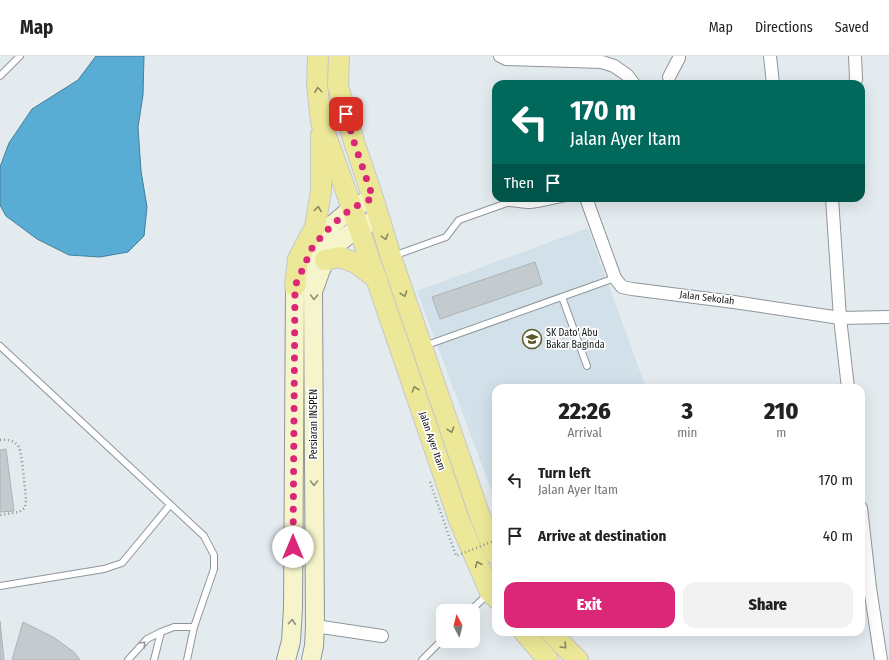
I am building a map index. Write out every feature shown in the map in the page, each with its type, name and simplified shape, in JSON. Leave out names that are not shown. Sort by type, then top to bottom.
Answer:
[{"type":"main road","points":[[295,286],[298,259],[315,227],[321,191],[321,122],[317,84],[318,56]]},
{"type":"main road","points":[[339,56],[338,86],[354,142],[373,198]]},
{"type":"main road","points":[[321,122],[352,208]]},
{"type":"main road","name":"Persiaran INSPEN","points":[[286,660],[291,641],[293,608],[295,286],[313,246],[332,225],[352,208],[373,198]]},
{"type":"main road","name":"Jalan Ayer Itam","points":[[373,198],[391,257],[480,516],[492,545]]},
{"type":"main road","name":"Jalan Ayer Itam","points":[[352,208],[460,520],[492,593]]},
{"type":"main road","name":"Persiaran INSPEN","points":[[311,660],[314,646],[315,626],[313,291],[325,260],[339,242],[359,227],[379,218]]},
{"type":"main road","points":[[325,260],[339,258],[356,263],[377,279]]},
{"type":"main road","points":[[527,636],[548,660]]},
{"type":"main road","points":[[555,636],[578,660]]},
{"type":"street","points":[[500,56],[506,59],[602,62],[614,66],[627,75],[631,80]]},
{"type":"street","points":[[669,77],[679,56]]},
{"type":"street","points":[[770,56],[773,80]]},
{"type":"street","points":[[855,56],[856,80]]},
{"type":"street","points":[[587,202],[615,278]]},
{"type":"street","points":[[832,202],[840,318],[848,384]]},
{"type":"street","name":"Jalan Sekolah","points":[[615,278],[622,287],[632,290],[734,302],[840,318],[889,318]]},
{"type":"street","points":[[865,544],[881,660]]},
{"type":"street","points":[[315,626],[382,636]]},
{"type":"lane","points":[[0,76],[20,56]]},
{"type":"lane","points":[[391,257],[446,237],[460,220],[507,203],[531,205],[546,202]]},
{"type":"lane","points":[[422,346],[615,278]]},
{"type":"lane","points":[[562,296],[587,366]]},
{"type":"lane","points":[[0,346],[204,536],[214,555],[214,569],[194,627],[187,660]]},
{"type":"lane","points":[[0,586],[104,569],[122,563],[170,505]]},
{"type":"lane","points":[[480,604],[492,596]]},
{"type":"lane","points":[[128,660],[147,639],[161,632],[174,627],[194,627]]},
{"type":"lane","points":[[154,660],[161,632]]},
{"type":"lane","points":[[422,660],[436,646]]},
{"type":"path","points":[[0,440],[5,439],[14,442],[20,449],[26,500],[25,508],[19,512],[0,515]]},
{"type":"path","points":[[430,482],[456,556],[492,542]]},
{"type":"shaded area","name":"SK Dato' Abu Bakar Baginda","points":[[588,228],[645,384],[492,384],[492,492],[417,291]]},
{"type":"water","points":[[96,56],[144,56],[143,95],[138,127],[141,171],[147,207],[144,236],[128,252],[100,257],[69,255],[37,239],[6,216],[0,205],[0,167],[9,143],[32,109],[78,80]]},
{"type":"building","points":[[535,262],[542,284],[440,319],[432,297]]},
{"type":"building","points":[[6,449],[14,511],[0,512],[0,450]]},
{"type":"building","points":[[0,621],[4,660],[0,660]]},
{"type":"building","points":[[23,622],[53,637],[74,652],[80,660],[12,660]]},
{"type":"place","name":"SK Dato' Abu Bakar Baginda","points":[[532,339]]},
{"type":"route","points":[[293,547],[295,286],[313,246],[332,225],[352,208],[373,198],[346,114]]}]
